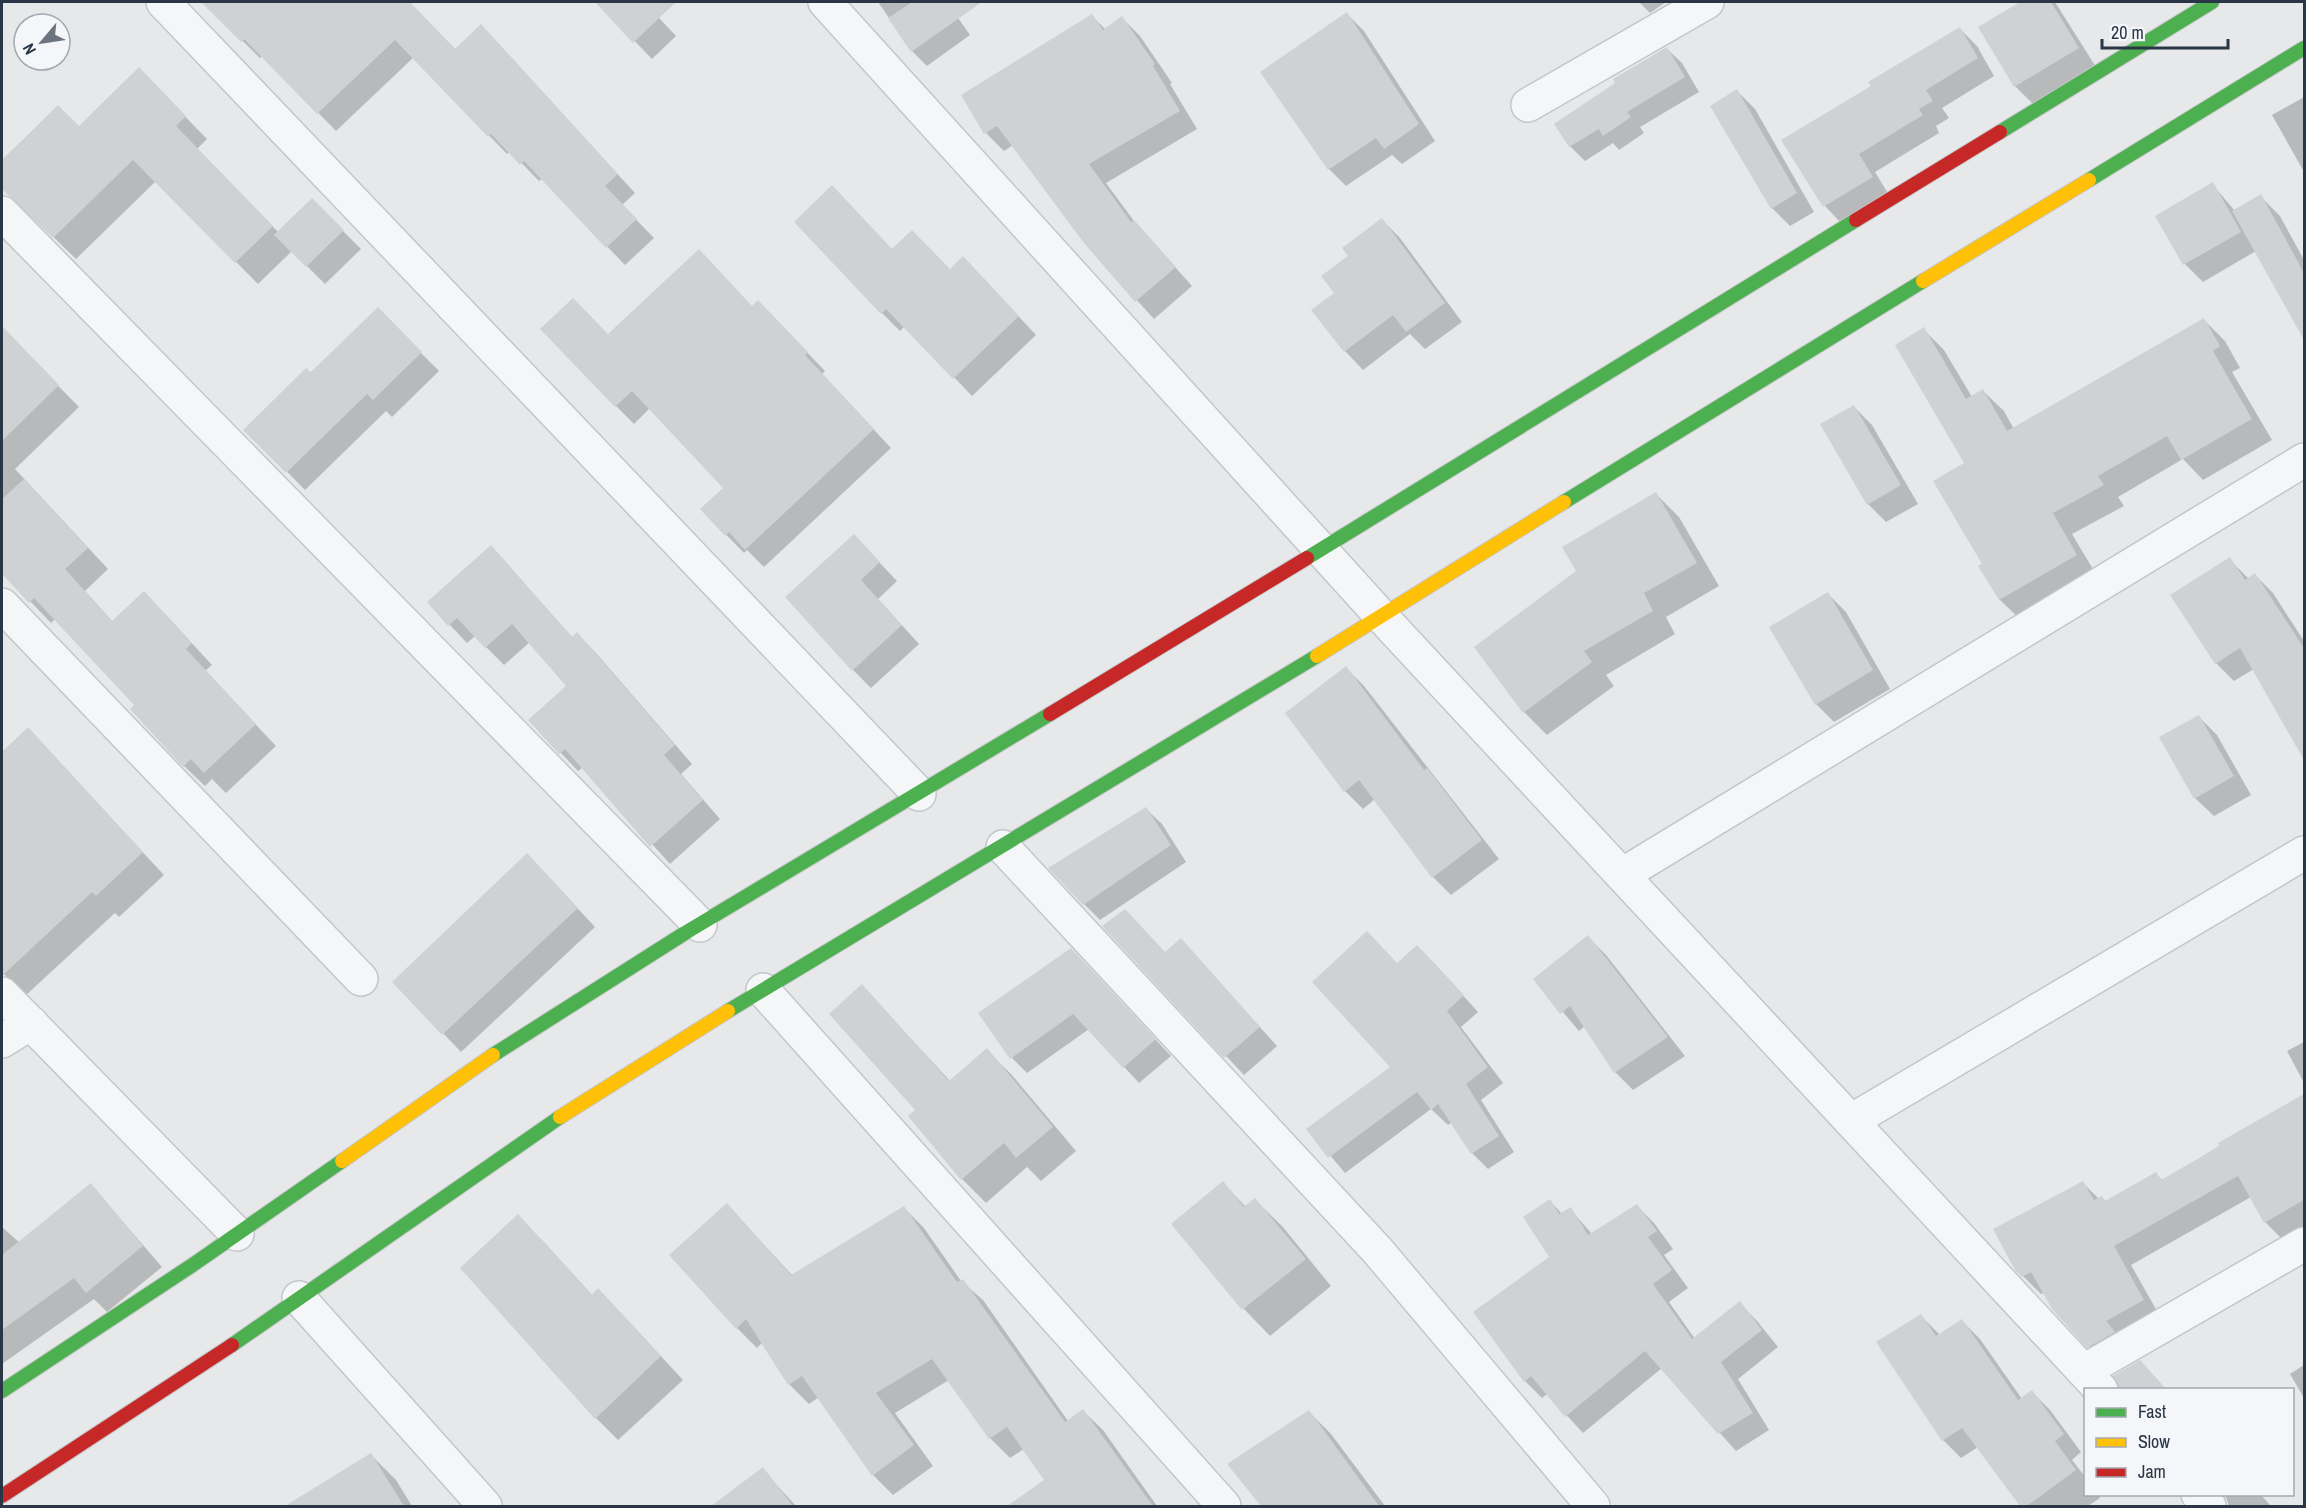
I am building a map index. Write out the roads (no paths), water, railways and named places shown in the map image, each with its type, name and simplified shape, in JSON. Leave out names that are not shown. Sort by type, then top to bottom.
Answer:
[{"type":"main road","points":[[2,1390],[237,1234],[472,1069],[700,925],[1321,549],[2212,2]]},
{"type":"main road","points":[[2,1496],[299,1298],[521,1142],[763,990],[1003,847],[1381,616],[2304,48]]},
{"type":"street","points":[[163,2],[919,794]]},
{"type":"street","points":[[825,2],[1381,616],[2092,1380],[2304,1244]]},
{"type":"street","points":[[1528,105],[1707,2]]},
{"type":"street","points":[[2,213],[700,925]]},
{"type":"street","points":[[1622,875],[2304,460]]},
{"type":"street","points":[[2,606],[361,979]]},
{"type":"street","points":[[1003,847],[1377,1250],[1593,1506]]},
{"type":"street","points":[[1851,1121],[2304,853]]},
{"type":"street","points":[[763,990],[1224,1506]]},
{"type":"street","points":[[2,994],[237,1234]]},
{"type":"street","points":[[2,1041],[31,1023]]},
{"type":"street","points":[[299,1298],[485,1506]]}]
